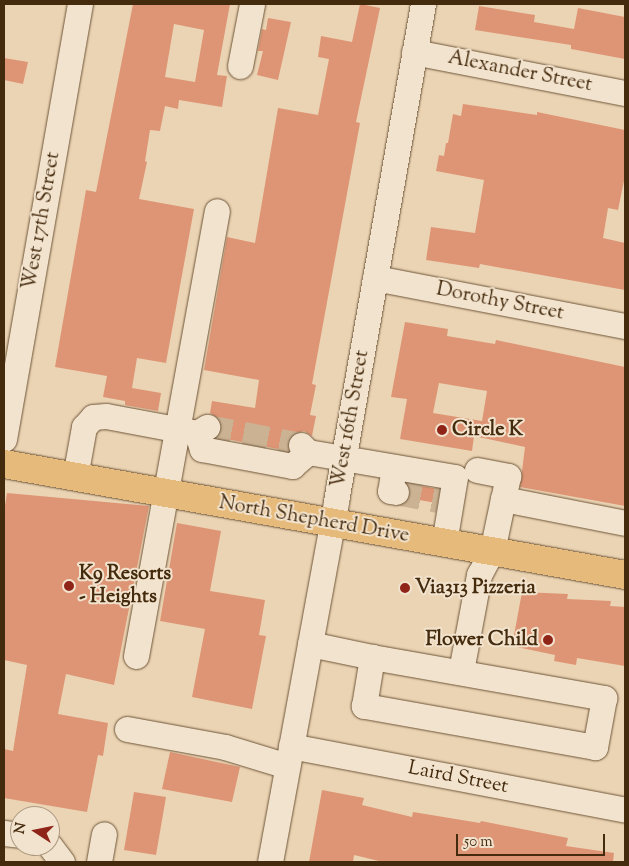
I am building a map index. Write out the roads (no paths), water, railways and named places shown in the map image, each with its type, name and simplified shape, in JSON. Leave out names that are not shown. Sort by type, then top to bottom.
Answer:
[{"type":"main road","name":"North Shepherd Drive","points":[[4,464],[625,575]]},
{"type":"street","name":"West 17th Street","points":[[4,439],[10,364],[80,4]]},
{"type":"street","points":[[240,66],[252,4]]},
{"type":"street","name":"West 16th Street","points":[[270,862],[344,458],[422,4]]},
{"type":"street","name":"Alexander Street","points":[[414,52],[625,92]]},
{"type":"street","points":[[136,656],[164,494],[194,430],[217,210]]},
{"type":"street","name":"Dorothy Street","points":[[375,278],[625,326]]},
{"type":"street","points":[[75,478],[84,427],[93,417],[106,416],[194,430]]},
{"type":"street","points":[[194,430],[202,449],[292,466],[305,449],[344,458],[420,483],[444,543]]},
{"type":"street","points":[[460,671],[479,575],[492,551],[508,476],[477,470]]},
{"type":"street","points":[[503,499],[625,523]]},
{"type":"street","points":[[310,644],[372,657],[460,671],[604,698],[595,747],[364,706],[372,657]]},
{"type":"street","name":"Laird Street","points":[[126,729],[225,747],[625,810]]},
{"type":"street","points":[[99,862],[104,834]]},
{"type":"tunnel","points":[[207,427],[301,445]]},
{"type":"tunnel","points":[[396,492],[438,500]]},
{"type":"place","name":"Circle K","points":[[442,430]]},
{"type":"place","name":"K9 Resorts - Heights","points":[[69,586]]},
{"type":"place","name":"Via313 Pizzeria","points":[[405,588]]},
{"type":"place","name":"Flower Child","points":[[548,640]]}]
